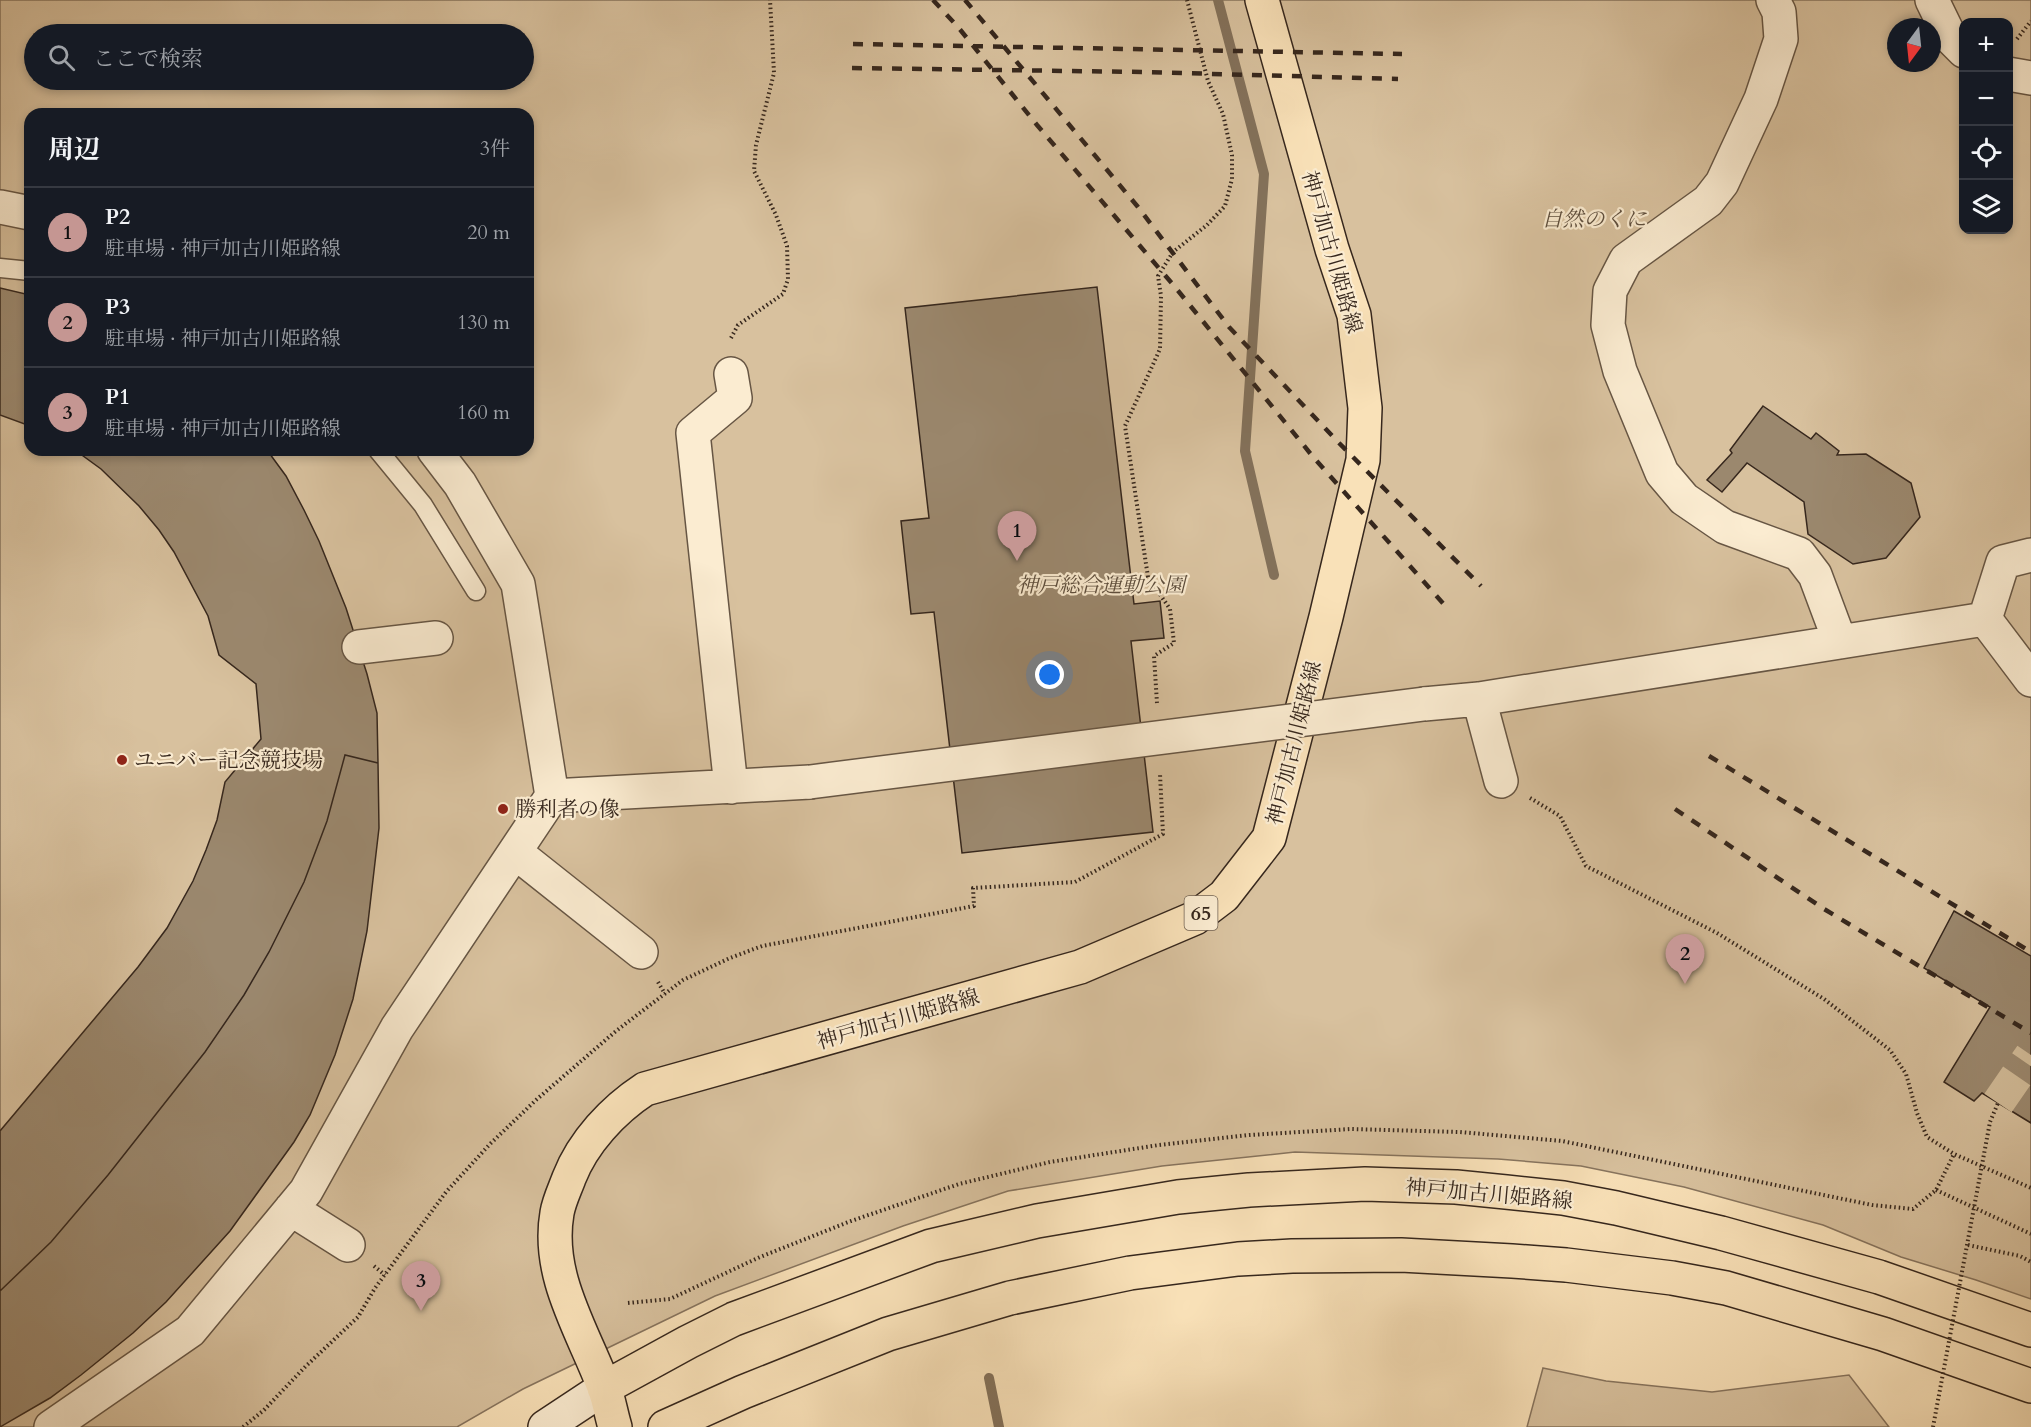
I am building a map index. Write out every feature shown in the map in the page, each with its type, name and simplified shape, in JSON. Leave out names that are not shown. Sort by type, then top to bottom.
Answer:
[{"type":"main road","name":"神戸加古川姫路線","points":[[615,1427],[604,1388],[578,1329],[560,1276],[556,1242],[557,1212],[573,1167],[581,1152],[625,1102],[645,1089],[1080,967],[1195,918],[1224,896],[1269,837],[1326,617],[1363,460],[1365,408],[1354,315],[1332,249],[1262,0]]},
{"type":"main road","name":"神戸加古川姫路線","points":[[604,1388],[734,1319],[931,1246],[1037,1221],[1178,1197],[1249,1190],[1354,1185],[1456,1187],[1563,1198],[1616,1208],[1720,1233],[1880,1277],[2031,1330]]},
{"type":"main road","points":[[665,1427],[743,1392],[888,1334],[1010,1298],[1130,1273],[1238,1259],[1292,1256],[1390,1255],[1512,1261],[1672,1278],[1726,1288],[1883,1334],[2031,1386]]},
{"type":"street","points":[[1773,0],[1779,12],[1781,39],[1761,99],[1722,183],[1708,201],[1626,260],[1610,291],[1608,325],[1620,371],[1662,473],[1684,499],[1725,527],[1799,554],[1815,575],[1840,642]]},
{"type":"street","points":[[1932,0],[1950,37],[1959,46]]},
{"type":"street","points":[[2013,75],[2031,78]]},
{"type":"street","points":[[0,207],[24,212]]},
{"type":"street","points":[[730,787],[693,434],[735,398],[731,374]]},
{"type":"street","points":[[51,1427],[190,1331],[306,1191],[397,1028],[552,796],[518,584],[460,484],[439,456]]},
{"type":"street","points":[[1984,619],[2003,562],[2031,555]]},
{"type":"street","points":[[552,796],[810,782],[1424,704],[1479,699],[1984,619]]},
{"type":"street","points":[[1984,619],[2031,680]]},
{"type":"street","points":[[359,647],[436,638]]},
{"type":"street","points":[[1479,699],[1501,781]]},
{"type":"street","points":[[515,852],[641,952]]},
{"type":"street","points":[[291,1209],[348,1245]]},
{"type":"street","points":[[545,1427],[604,1388]]},
{"type":"lane","points":[[0,268],[24,270]]},
{"type":"lane","points":[[383,456],[423,506],[476,591]]},
{"type":"path","points":[[731,374],[729,342],[738,325],[783,294],[788,279],[787,246],[776,214],[754,171],[756,145],[774,73],[770,0]]},
{"type":"path","points":[[1125,426],[1160,349],[1161,296],[1158,276],[1173,252],[1207,225],[1225,206],[1232,180],[1232,155],[1223,114],[1208,81],[1187,0]]},
{"type":"path","points":[[2014,42],[2031,21]]},
{"type":"path","points":[[1501,781],[1560,816],[1586,867],[1717,933],[1824,999],[1890,1050],[1906,1074],[1917,1113],[1927,1137],[1954,1154],[2031,1188]]},
{"type":"path","points":[[243,1427],[264,1410],[358,1317],[375,1288],[446,1192],[490,1144],[536,1100],[616,1031],[683,980],[762,946],[974,906]]},
{"type":"path","points":[[1933,1427],[1990,1122],[1998,1103]]},
{"type":"path","points":[[1936,1190],[2031,1234]]},
{"type":"path","points":[[1968,1245],[2020,1256],[2031,1262]]},
{"type":"green space","name":"神戸総合運動公園","points":[[0,0],[2031,0],[2031,1299],[1901,1257],[1823,1225],[1684,1187],[1581,1166],[1498,1159],[1295,1152],[1162,1166],[1008,1191],[903,1226],[715,1296],[523,1389],[457,1427],[0,1427]]},
{"type":"green space","points":[[1543,1368],[1606,1381],[1712,1392],[1849,1375],[1889,1427],[1527,1427]]},
{"type":"building","points":[[1097,287],[1134,604],[1160,601],[1164,638],[1131,641],[1153,832],[962,853],[934,612],[911,614],[901,521],[929,518],[905,308]]},
{"type":"building","points":[[0,288],[24,294],[24,424],[0,415]]},
{"type":"building","points":[[1763,406],[1811,439],[1816,433],[1839,451],[1837,455],[1866,454],[1911,483],[1920,517],[1886,558],[1853,564],[1808,534],[1804,502],[1747,463],[1722,492],[1707,480],[1732,453],[1730,450]]},
{"type":"building","points":[[83,456],[271,456],[286,476],[304,510],[346,608],[377,713],[378,763],[345,755],[327,821],[304,882],[269,952],[244,995],[205,1052],[108,1175],[51,1242],[0,1291],[0,1131],[138,967],[167,928],[193,881],[206,850],[217,820],[225,782],[261,739],[256,684],[219,655],[208,616],[174,552],[139,506],[101,469]]},
{"type":"building","points":[[345,755],[378,763],[379,828],[367,931],[353,999],[335,1055],[310,1115],[294,1142],[230,1231],[166,1302],[133,1333],[81,1375],[50,1398],[0,1427],[0,1291],[51,1242],[108,1175],[205,1052],[244,995],[269,952],[304,882],[327,821]]},
{"type":"building","points":[[1954,911],[2031,956],[2031,1123],[1982,1093],[1974,1101],[1944,1082],[1990,1007],[1924,968]]},
{"type":"waterway","points":[[1218,0],[1264,174],[1245,451],[1274,575]]},
{"type":"waterway","points":[[989,1378],[999,1427]]},
{"type":"tunnel","points":[[1998,1103],[2031,1055]]},
{"type":"railway","points":[[933,0],[1175,287],[1314,458],[1449,610]]},
{"type":"railway","points":[[965,0],[1138,207],[1229,327],[1339,443],[1481,586]]},
{"type":"railway","points":[[853,44],[1402,54]]},
{"type":"railway","points":[[852,68],[1143,72],[1398,79]]},
{"type":"railway","points":[[1709,756],[2031,952]]},
{"type":"railway","points":[[1675,809],[1824,909],[2031,1033]]},
{"type":"place","name":"P2","points":[[1017,561]]},
{"type":"place","name":"ユニバー記念競技場","points":[[122,760]]},
{"type":"place","name":"勝利者の像","points":[[503,809]]},
{"type":"place","name":"P3","points":[[1685,984]]},
{"type":"place","name":"P1","points":[[421,1311]]},
{"type":"park label","name":"自然のくに","points":[[1594,219]]}]
